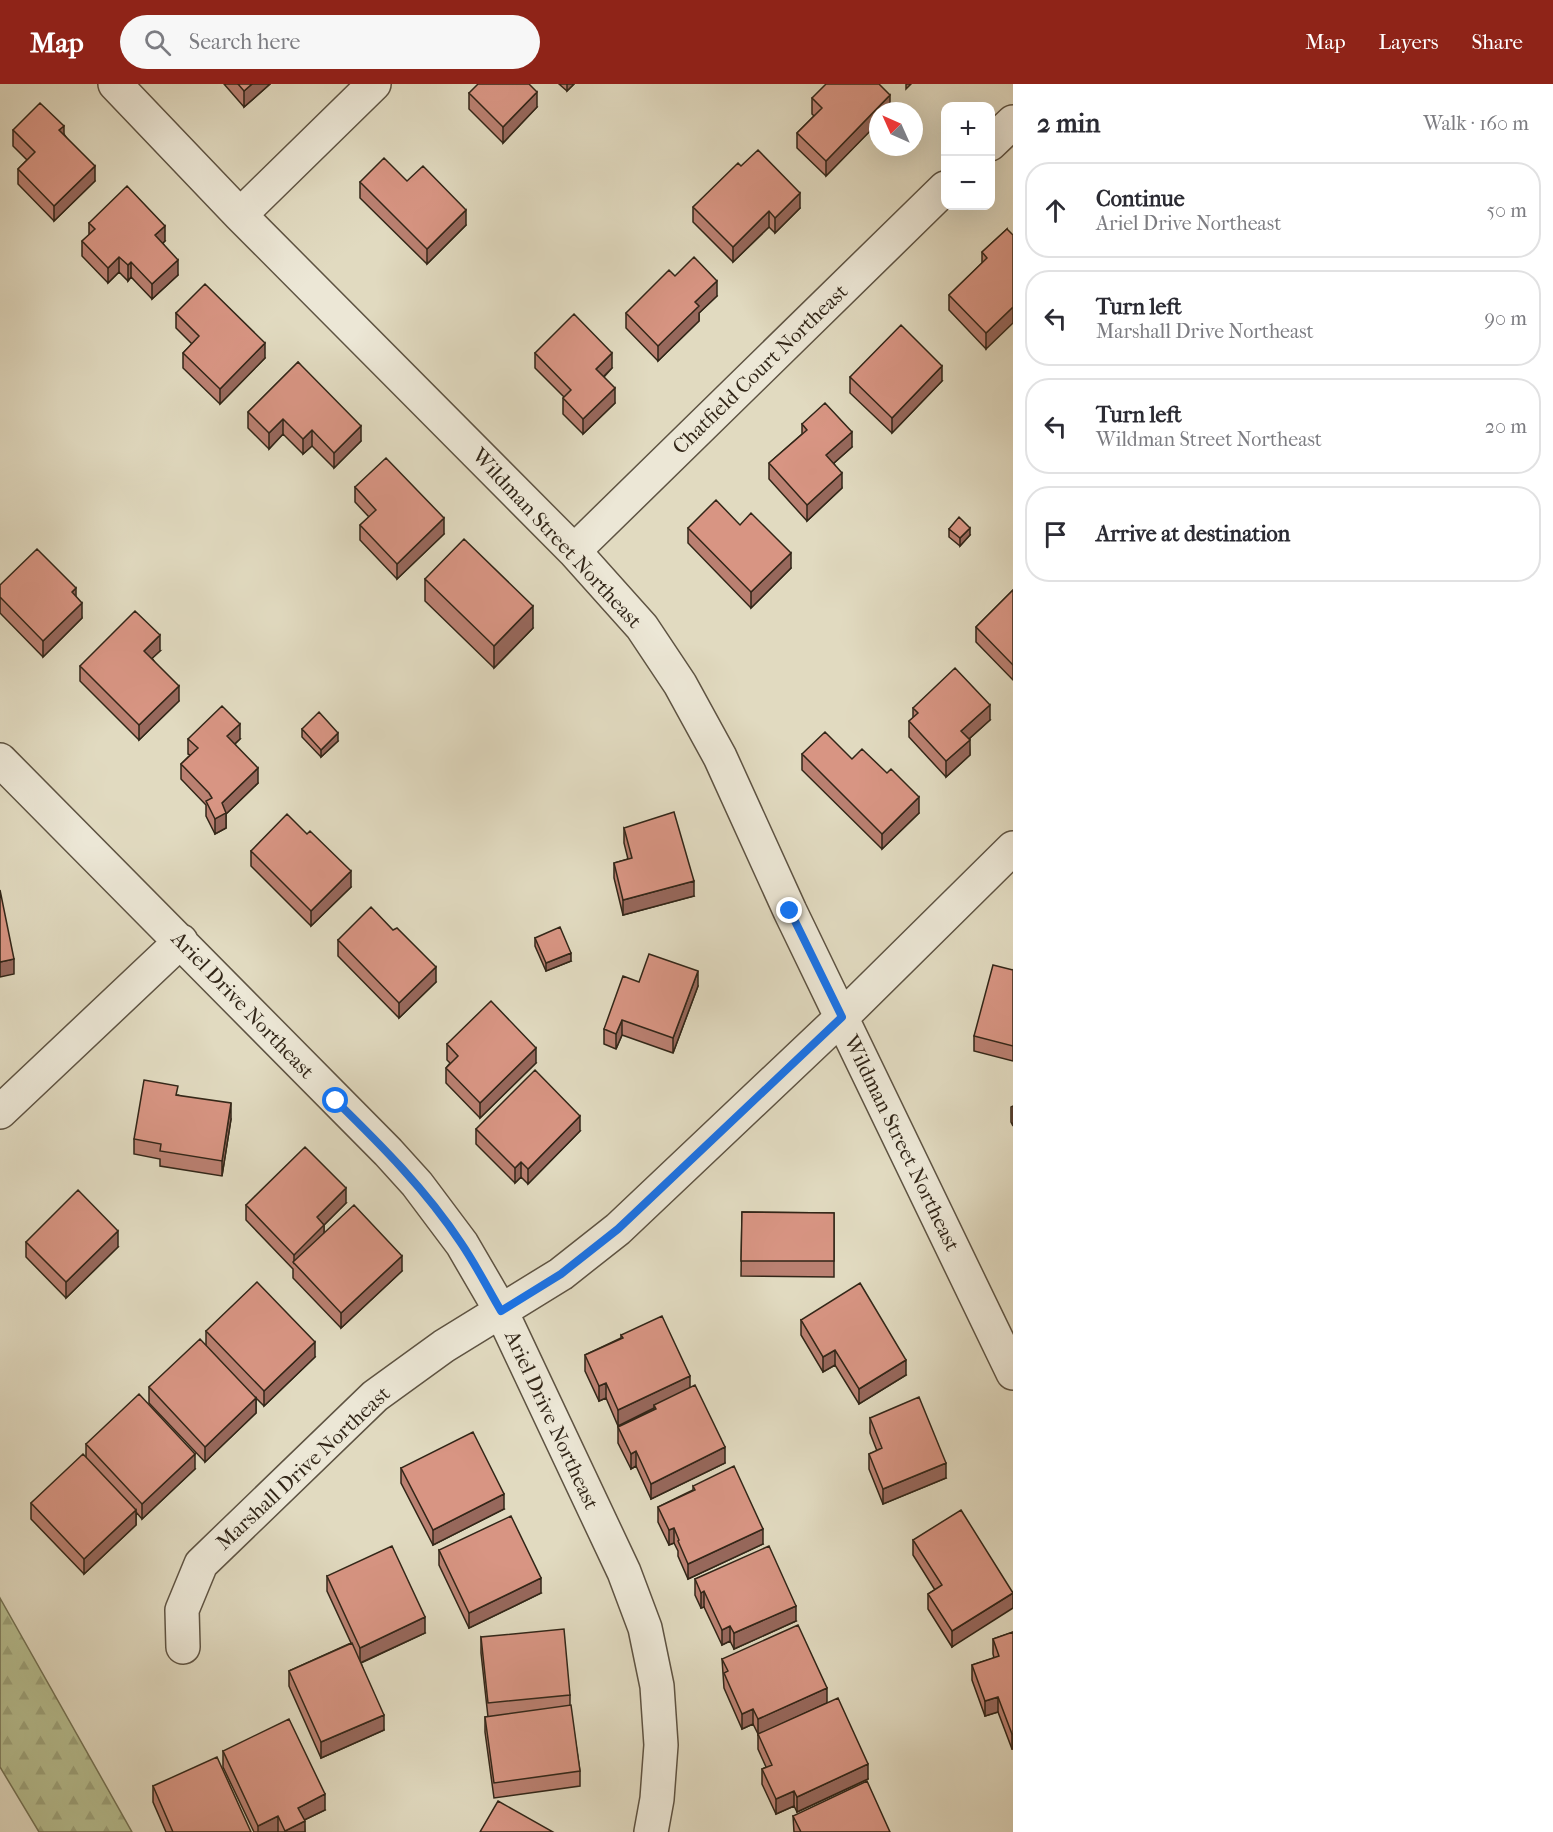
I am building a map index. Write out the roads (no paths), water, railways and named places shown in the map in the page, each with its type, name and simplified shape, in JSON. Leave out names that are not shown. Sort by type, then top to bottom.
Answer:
[{"type":"street","name":"Wildman Street Northeast","points":[[115,84],[240,215],[574,551],[642,627],[680,684],[720,757],[786,900],[1013,1373]]},
{"type":"street","points":[[240,215],[374,84]]},
{"type":"street","points":[[995,139],[1013,122]]},
{"type":"street","name":"Chatfield Court Northeast","points":[[574,551],[941,192]]},
{"type":"street","name":"Ariel Drive Northeast","points":[[0,760],[388,1152],[417,1184],[462,1244],[501,1311],[624,1572],[645,1628],[657,1686],[661,1745],[657,1799],[651,1832]]},
{"type":"street","name":"Marshall Drive Northeast","points":[[183,1647],[182,1610],[201,1564],[375,1396],[444,1346],[561,1274],[618,1229],[842,1017],[1013,848]]},
{"type":"street","points":[[0,1112],[181,941]]}]
